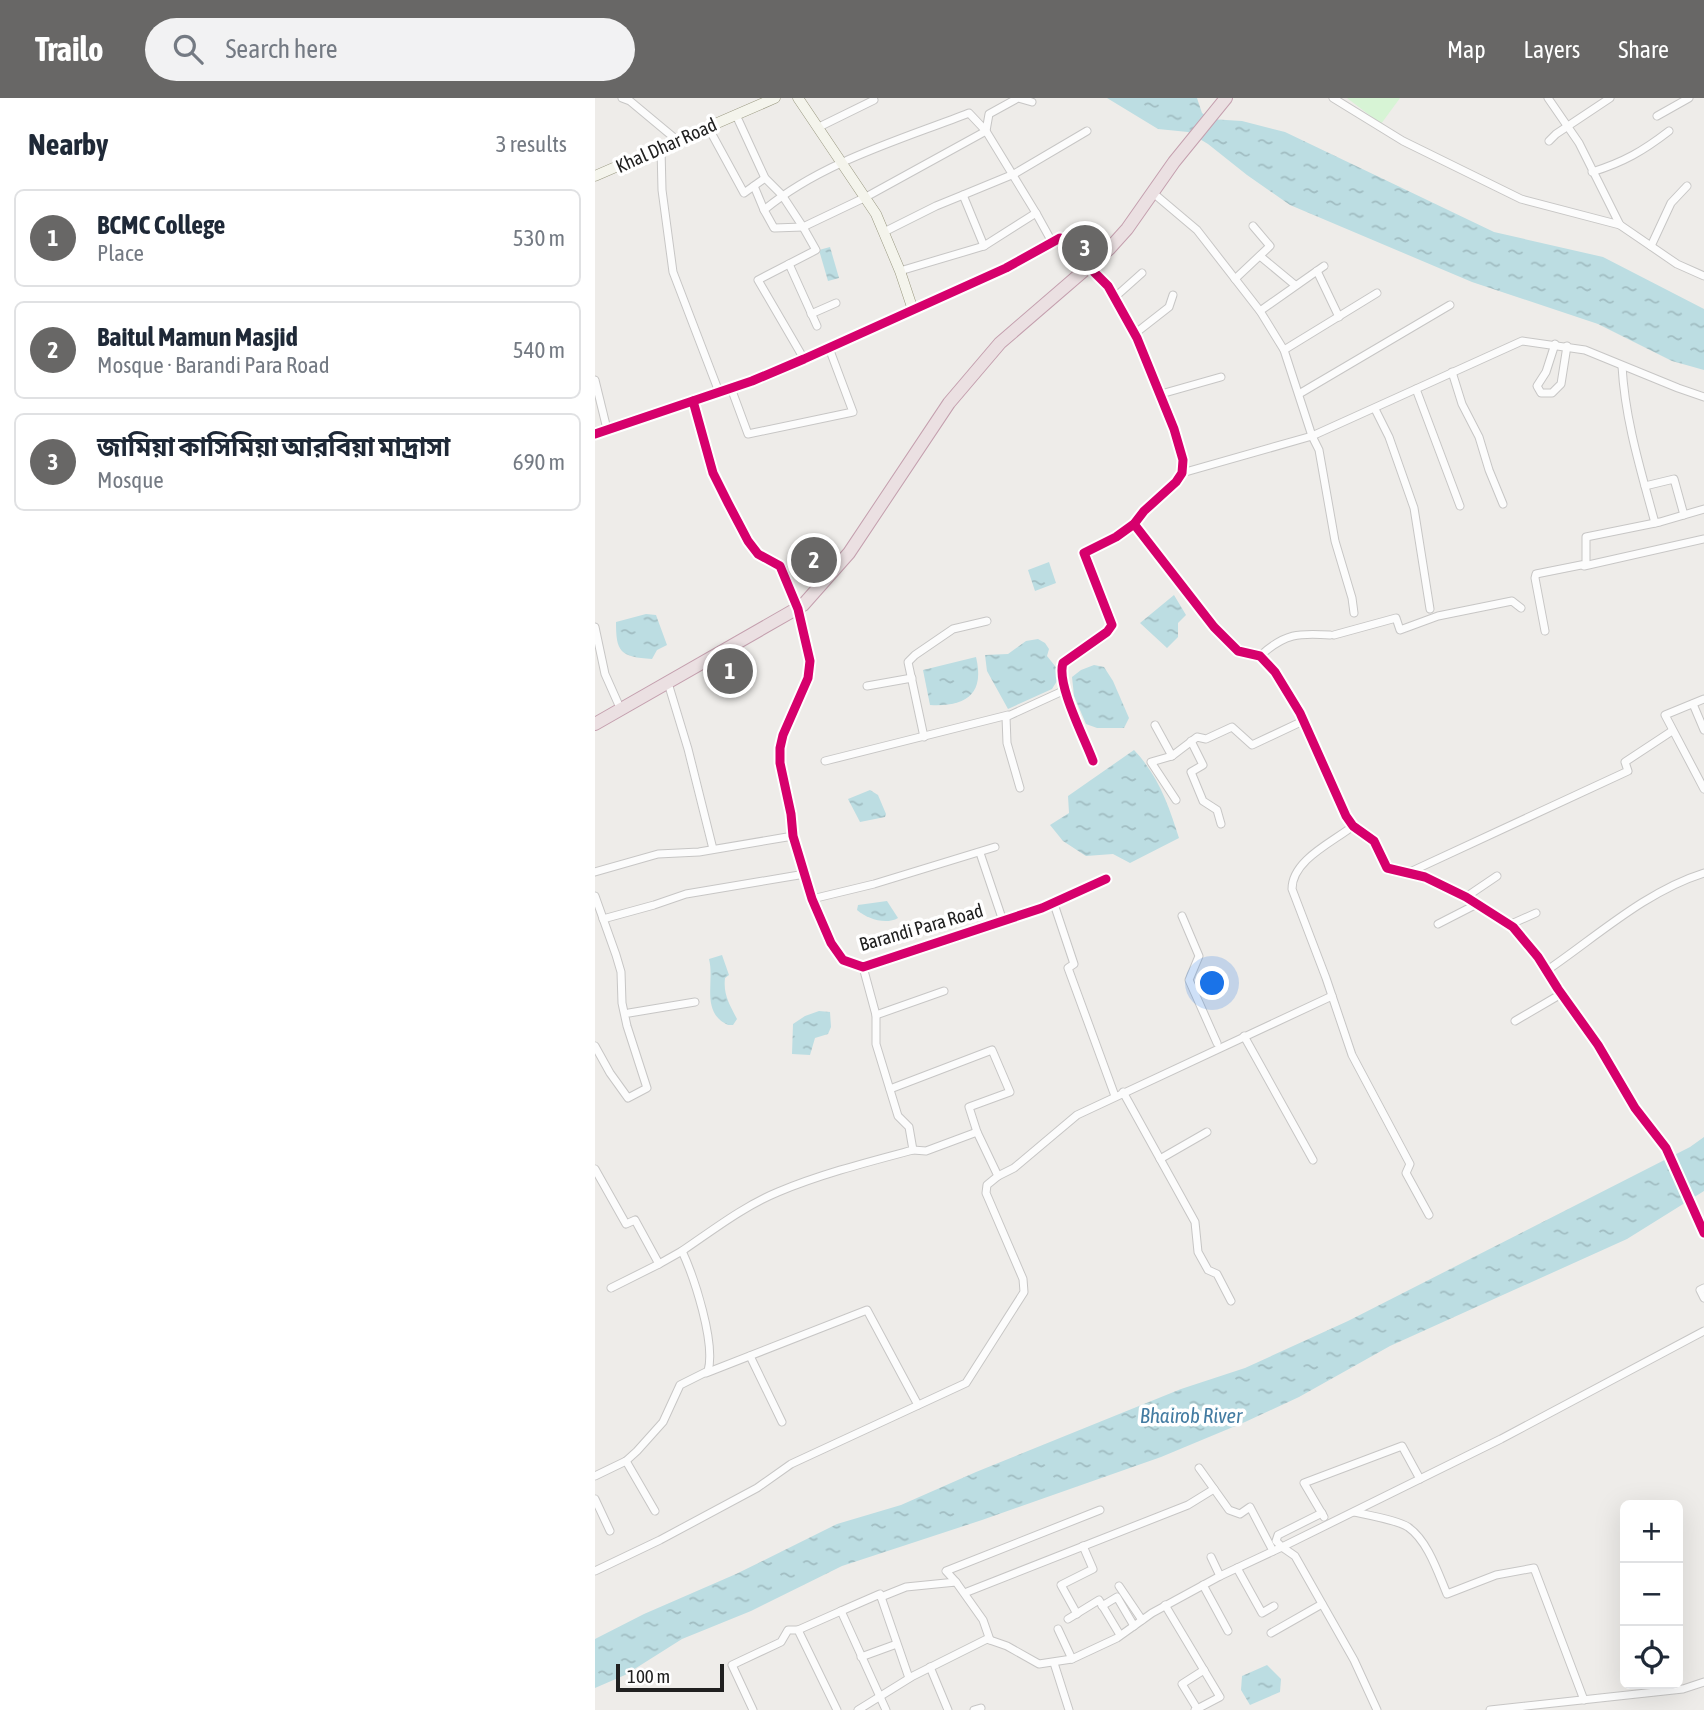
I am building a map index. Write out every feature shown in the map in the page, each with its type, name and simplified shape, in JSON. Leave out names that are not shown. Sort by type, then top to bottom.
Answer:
[{"type":"highway","points":[[595,724],[798,609],[849,553],[949,403],[1000,343],[1109,248],[1127,229],[1174,162],[1224,100]]},
{"type":"street","name":"Khal Dhar Road","points":[[595,176],[775,98]]},
{"type":"street","points":[[798,98],[866,197],[884,232],[913,310]]},
{"type":"street","points":[[986,131],[989,114],[1018,98],[1031,102]]},
{"type":"street","points":[[1333,98],[1403,141],[1521,199],[1620,225],[1677,264],[1704,275]]},
{"type":"street","points":[[1548,98],[1568,127],[1620,225]]},
{"type":"street","points":[[1549,141],[1610,98]]},
{"type":"street","points":[[1657,116],[1689,98]]},
{"type":"street","points":[[629,99],[678,141]]},
{"type":"street","points":[[818,127],[874,100]]},
{"type":"street","points":[[764,210],[782,195],[842,162],[969,113],[986,131],[1014,174],[1052,242]]},
{"type":"street","points":[[736,115],[765,178],[782,195],[816,250],[758,280],[804,359]]},
{"type":"street","points":[[708,127],[744,193],[765,178]]},
{"type":"street","points":[[754,186],[775,228],[803,227],[866,197],[986,131]]},
{"type":"street","points":[[884,232],[936,206],[1014,174],[1087,131]]},
{"type":"street","points":[[1592,172],[1621,163],[1669,131]]},
{"type":"street","points":[[661,148],[662,190],[673,272],[719,392]]},
{"type":"street","points":[[1651,246],[1671,203],[1687,186]]},
{"type":"street","points":[[1152,192],[1197,230],[1260,311],[1284,350],[1319,450],[1335,541],[1354,613]]},
{"type":"street","points":[[963,195],[984,246]]},
{"type":"street","points":[[900,271],[984,246],[1036,213]]},
{"type":"street","points":[[1235,279],[1271,246],[1253,226]]},
{"type":"street","points":[[595,434],[731,388],[804,359],[1006,268],[1060,238],[1108,286],[1137,338],[1161,394],[1183,460],[1182,473],[1176,482],[1144,511],[1135,524],[1116,537],[1084,552],[1112,625],[1062,665],[1065,690],[1093,761]]},
{"type":"street","points":[[1260,256],[1295,285]]},
{"type":"street","points":[[789,264],[817,326]]},
{"type":"street","points":[[1260,311],[1321,269],[1339,317]]},
{"type":"street","points":[[1114,298],[1142,273]]},
{"type":"street","points":[[1284,350],[1377,293]]},
{"type":"street","points":[[1137,332],[1169,307],[1173,295]]},
{"type":"street","points":[[811,314],[836,303]]},
{"type":"street","points":[[1299,394],[1450,305]]},
{"type":"street","points":[[1182,473],[1312,436],[1522,341],[1555,344],[1595,353],[1704,397]]},
{"type":"street","points":[[1555,344],[1546,372],[1537,386],[1541,393],[1552,393],[1561,384],[1567,346]]},
{"type":"street","points":[[731,388],[748,434],[853,412],[829,348]]},
{"type":"street","points":[[1622,366],[1629,427],[1655,523]]},
{"type":"street","points":[[1452,372],[1462,404],[1472,419],[1503,504]]},
{"type":"street","points":[[1161,394],[1221,377]]},
{"type":"street","points":[[595,380],[607,429]]},
{"type":"street","points":[[1416,389],[1460,506]]},
{"type":"street","name":"Barandi Para Road","points":[[693,401],[713,472],[728,503],[758,554],[780,566],[798,609],[810,661],[808,678],[783,735],[780,763],[793,836],[804,874],[831,943],[843,960],[863,967],[1042,908],[1106,879]]},
{"type":"street","points":[[1375,409],[1389,437],[1414,508],[1430,609]]},
{"type":"street","points":[[1645,486],[1674,480],[1684,515]]},
{"type":"street","points":[[1583,566],[1587,562],[1586,537],[1655,523],[1704,509]]},
{"type":"street","points":[[1135,524],[1215,627],[1238,651],[1260,656],[1275,672],[1303,721],[1353,826],[1374,841],[1389,869],[1410,872],[1466,897],[1509,925],[1538,957],[1598,1045],[1635,1108],[1666,1148],[1692,1207],[1701,1215],[1704,1233]]},
{"type":"street","points":[[1545,631],[1535,575],[1704,539]]},
{"type":"street","points":[[1260,656],[1270,647],[1298,633],[1332,635],[1396,618],[1400,630],[1438,615],[1512,601],[1521,608]]},
{"type":"street","points":[[924,737],[908,662],[953,629],[987,621]]},
{"type":"street","points":[[595,626],[605,674],[621,710]]},
{"type":"street","points":[[867,686],[912,678]]},
{"type":"street","points":[[668,683],[713,849]]},
{"type":"street","points":[[825,761],[1008,715],[1065,690]]},
{"type":"street","points":[[1704,699],[1665,715],[1704,789]]},
{"type":"street","points":[[1693,704],[1704,730]]},
{"type":"street","points":[[1008,715],[1007,743],[1020,788]]},
{"type":"street","points":[[1175,800],[1151,762],[1172,756],[1197,737],[1206,739],[1231,727],[1252,745],[1303,721]]},
{"type":"street","points":[[1155,725],[1172,756]]},
{"type":"street","points":[[1410,872],[1629,771],[1625,762],[1672,731]]},
{"type":"street","points":[[1191,741],[1203,765],[1191,772],[1203,801],[1217,810],[1221,824]]},
{"type":"street","points":[[1353,826],[1303,862],[1292,884],[1352,1055],[1410,1164],[1406,1174],[1429,1215]]},
{"type":"street","points":[[596,873],[658,854],[713,849],[793,836]]},
{"type":"street","points":[[812,899],[865,887],[995,847]]},
{"type":"street","points":[[980,853],[1003,921]]},
{"type":"street","points":[[1546,971],[1643,902],[1688,878],[1704,873]]},
{"type":"street","points":[[603,919],[685,894],[804,874]]},
{"type":"street","points":[[1466,897],[1497,876]]},
{"type":"street","points":[[595,896],[621,972],[622,1003],[627,1026],[647,1089],[628,1098],[595,1046]]},
{"type":"street","points":[[1053,901],[1074,964],[1068,968],[1115,1096]]},
{"type":"street","points":[[1439,925],[1477,904]]},
{"type":"street","points":[[1509,925],[1536,913]]},
{"type":"street","points":[[1182,916],[1199,956],[1189,980],[1217,1043]]},
{"type":"street","points":[[863,967],[876,1015],[876,1044],[898,1116],[909,1127],[913,1150]]},
{"type":"street","points":[[876,1015],[944,991]]},
{"type":"street","points":[[595,1571],[660,1541],[757,1488],[791,1464],[966,1383],[1024,1292],[1023,1279],[986,1193],[987,1185],[1014,1168],[1077,1115],[1332,996]]},
{"type":"street","points":[[1515,1021],[1556,997]]},
{"type":"street","points":[[629,1013],[695,1002]]},
{"type":"street","points":[[1244,1036],[1313,1160]]},
{"type":"street","points":[[890,1089],[992,1050],[1010,1092],[969,1107],[977,1132],[998,1176]]},
{"type":"street","points":[[1123,1092],[1195,1222],[1197,1246],[1202,1261],[1208,1270],[1217,1274],[1231,1301]]},
{"type":"street","points":[[611,1288],[682,1251],[730,1218],[777,1192],[858,1165],[913,1150],[926,1151],[977,1132]]},
{"type":"street","points":[[1160,1159],[1207,1132]]},
{"type":"street","points":[[595,1169],[625,1224],[635,1220],[659,1264]]},
{"type":"street","points":[[682,1251],[696,1285],[708,1343],[710,1364],[708,1371],[702,1375]]},
{"type":"street","points":[[1704,1288],[1700,1290],[1704,1298]]},
{"type":"street","points":[[595,1476],[626,1461],[647,1441],[663,1422],[680,1385],[867,1310],[918,1405]]},
{"type":"street","points":[[857,1710],[909,1678],[987,1639],[1007,1646],[1039,1664],[1072,1659],[1120,1635],[1165,1605],[1220,1576],[1501,1439],[1704,1331]]},
{"type":"street","points":[[750,1356],[782,1422]]},
{"type":"street","points":[[1328,1524],[1304,1483],[1402,1446],[1420,1479]]},
{"type":"street","points":[[626,1461],[655,1511]]},
{"type":"street","points":[[1199,1468],[1229,1510],[1240,1514],[1250,1507],[1273,1551]]},
{"type":"street","points":[[967,1592],[1188,1505],[1215,1489]]},
{"type":"street","points":[[595,1499],[610,1531]]},
{"type":"street","points":[[991,1640],[983,1620],[946,1571],[1100,1510]]},
{"type":"street","points":[[1354,1511],[1407,1527],[1420,1541],[1447,1594],[1496,1575],[1534,1568],[1584,1700]]},
{"type":"street","points":[[1322,1513],[1278,1535],[1276,1541],[1295,1556],[1354,1660],[1377,1710]]},
{"type":"street","points":[[1077,1614],[1061,1585],[1093,1569],[1083,1546]]},
{"type":"street","points":[[1211,1557],[1220,1576]]},
{"type":"street","points":[[1237,1568],[1262,1613],[1274,1606]]},
{"type":"street","points":[[881,1597],[906,1587],[956,1583]]},
{"type":"street","points":[[1203,1585],[1228,1631]]},
{"type":"street","points":[[1119,1586],[1142,1620]]},
{"type":"street","points":[[753,1710],[731,1665],[781,1642],[788,1630],[798,1630],[880,1594],[909,1678]]},
{"type":"street","points":[[1102,1606],[1117,1597],[1134,1626]]},
{"type":"street","points":[[1068,1619],[1099,1600],[1120,1635]]},
{"type":"street","points":[[1271,1633],[1322,1604]]},
{"type":"street","points":[[1165,1605],[1204,1670],[1220,1697],[1197,1709],[1182,1684],[1204,1670]]},
{"type":"street","points":[[841,1611],[886,1710]]},
{"type":"street","points":[[1058,1629],[1072,1659]]},
{"type":"street","points":[[798,1630],[837,1710]]},
{"type":"street","points":[[861,1657],[894,1645]]},
{"type":"street","points":[[1054,1663],[1069,1710]]},
{"type":"street","points":[[930,1667],[948,1710]]},
{"type":"street","points":[[1490,1710],[1567,1706],[1584,1700],[1683,1689],[1704,1682]]},
{"type":"green space","points":[[1347,98],[1400,98],[1381,124]]},
{"type":"water","points":[[1107,98],[1197,98],[1202,113],[1210,119],[1242,121],[1285,132],[1494,232],[1603,257],[1704,309],[1704,370],[1672,361],[1598,324],[1472,282],[1290,205],[1188,132],[1158,129]]},
{"type":"water","points":[[830,247],[839,278],[828,281],[819,250]]},
{"type":"water","points":[[1049,562],[1056,583],[1035,591],[1028,570]]},
{"type":"water","points":[[1174,595],[1186,615],[1178,623],[1178,637],[1167,648],[1140,623]]},
{"type":"water","points":[[646,614],[656,615],[667,645],[657,650],[652,659],[627,654],[622,651],[617,640],[616,622]]},
{"type":"water","points":[[1038,639],[1049,649],[1047,656],[1059,671],[1057,681],[1052,689],[1008,709],[987,671],[985,655],[1008,654],[1026,641]]},
{"type":"water","points":[[976,657],[978,680],[970,696],[954,704],[930,705],[923,670]]},
{"type":"water","points":[[1094,665],[1104,667],[1113,681],[1129,718],[1124,728],[1097,728],[1086,724],[1074,696],[1072,677]]},
{"type":"water","points":[[1134,750],[1156,780],[1179,838],[1130,863],[1113,854],[1086,856],[1063,841],[1050,825],[1069,813],[1068,796]]},
{"type":"water","points":[[870,790],[878,795],[886,814],[885,817],[860,822],[848,799]]},
{"type":"water","points":[[887,901],[898,918],[877,920],[857,910],[858,905]]},
{"type":"water","points":[[722,955],[729,975],[725,978],[726,995],[737,1019],[733,1025],[719,1019],[711,1004],[709,959]]},
{"type":"water","points":[[819,1011],[830,1012],[831,1027],[828,1034],[815,1038],[810,1055],[792,1054],[793,1024]]},
{"type":"water","name":"Bhairob River","points":[[1704,1137],[1704,1191],[1627,1239],[1390,1346],[1299,1397],[1245,1422],[1161,1457],[842,1566],[751,1611],[682,1639],[625,1675],[595,1688],[595,1639],[644,1614],[736,1574],[837,1524],[901,1505],[1181,1389],[1245,1368],[1348,1321],[1690,1147]]},
{"type":"water","points":[[1267,1665],[1281,1679],[1280,1692],[1250,1705],[1241,1690],[1242,1676]]},
{"type":"cycle path","points":[[595,434],[752,381],[1006,268],[1060,238],[1108,286],[1137,338],[1174,429],[1183,460],[1182,473],[1176,482],[1144,511],[1134,524],[1116,537],[1084,553],[1112,625],[1107,632],[1063,663],[1062,672],[1072,712],[1093,761]]},
{"type":"cycle path","points":[[693,401],[713,473],[728,503],[758,554],[780,566],[798,609],[810,661],[808,678],[783,735],[780,763],[793,836],[812,899],[831,943],[843,960],[863,967],[1042,908],[1106,879]]},
{"type":"cycle path","points":[[1134,524],[1214,627],[1238,651],[1260,656],[1275,672],[1300,713],[1346,816],[1353,826],[1374,841],[1387,868],[1425,877],[1466,897],[1513,927],[1538,957],[1598,1045],[1635,1108],[1666,1148],[1704,1233]]},
{"type":"place","name":"জামিয়া কাসিমিয়া আরবিয়া মাদ্রাসা","points":[[1085,248]]},
{"type":"place","name":"Baitul Mamun Masjid","points":[[814,560]]},
{"type":"place","name":"BCMC College","points":[[730,671]]}]
